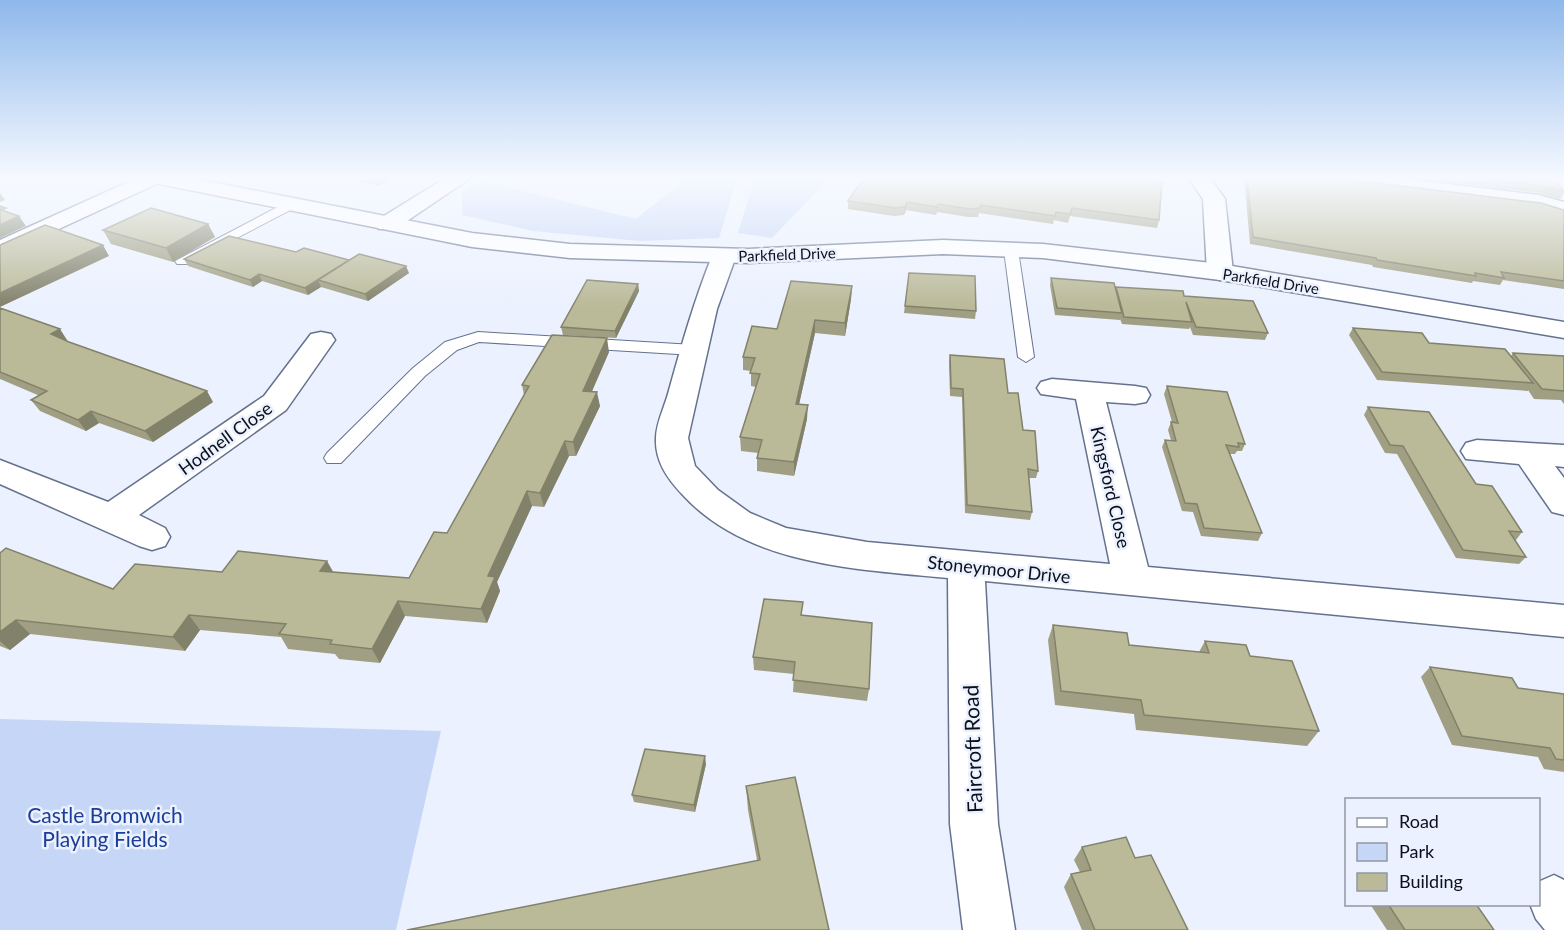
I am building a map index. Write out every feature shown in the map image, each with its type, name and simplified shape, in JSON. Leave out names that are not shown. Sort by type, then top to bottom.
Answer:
[{"type":"street","points":[[0,249],[62,220]]},
{"type":"street","name":"Parkfield Drive","points":[[370,220],[472,240],[570,251],[724,256],[943,247],[1044,251],[1220,272],[1564,330]]},
{"type":"street","points":[[387,224],[393,220]]},
{"type":"street","points":[[1216,220],[1220,272]]},
{"type":"street","name":"Stoneymoor Drive","points":[[724,256],[704,309],[672,438],[679,470],[706,499],[738,522],[780,540],[867,556],[1564,621]]},
{"type":"street","name":"Hodnell Close","points":[[111,517],[275,403],[321,340]]},
{"type":"street","points":[[1052,388],[1134,395]]},
{"type":"street","name":"Kingsford Close","points":[[1089,392],[1133,582]]},
{"type":"street","points":[[1477,451],[1564,456]]},
{"type":"street","points":[[1529,455],[1564,502]]},
{"type":"street","points":[[2,474],[111,517],[152,537]]},
{"type":"street","name":"Faircroft Road","points":[[966,567],[974,824],[989,930]]},
{"type":"lane","points":[[182,261],[260,220]]},
{"type":"lane","points":[[1011,250],[1026,357]]},
{"type":"lane","points":[[334,458],[419,372],[451,346],[478,337],[694,350]]},
{"type":"green space","points":[[486,220],[724,220],[719,238],[640,241],[533,231]]},
{"type":"green space","points":[[742,220],[789,220],[772,238],[738,233]]},
{"type":"green space","name":"Castle Bromwich Playing Fields","points":[[0,719],[441,731],[396,930],[0,930]]},
{"type":"building","points":[[124,220],[195,220],[208,224],[166,248],[103,230]]},
{"type":"building","points":[[1251,220],[1564,220],[1564,281],[1501,272],[1504,278],[1475,273],[1476,276],[1253,237]]},
{"type":"building","points":[[45,225],[103,245],[0,293],[0,245]]},
{"type":"building","points":[[229,236],[296,252],[304,248],[349,260],[305,288],[259,274],[250,280],[184,259]]},
{"type":"building","points":[[359,254],[406,266],[365,294],[318,280]]},
{"type":"building","points":[[909,273],[975,276],[976,311],[905,306]]},
{"type":"building","points":[[1051,278],[1114,283],[1122,313],[1057,308]]},
{"type":"building","points":[[587,280],[638,284],[615,331],[561,327]]},
{"type":"building","points":[[791,281],[852,286],[845,323],[815,320],[796,404],[808,405],[794,462],[757,458],[762,440],[740,437],[760,374],[750,373],[755,358],[743,357],[752,326],[777,329]]},
{"type":"building","points":[[1116,287],[1183,291],[1184,296],[1253,301],[1268,333],[1196,327],[1186,302],[1192,322],[1124,317]]},
{"type":"building","points":[[0,308],[60,329],[51,334],[69,342],[207,391],[145,431],[91,411],[78,420],[31,400],[47,391],[0,372]]},
{"type":"building","points":[[1353,328],[1422,333],[1429,343],[1505,349],[1533,383],[1382,372]]},
{"type":"building","points":[[552,335],[607,338],[583,391],[597,392],[573,442],[565,441],[540,493],[527,491],[488,576],[495,577],[481,609],[398,601],[372,649],[330,644],[332,640],[279,634],[286,624],[189,615],[173,637],[16,620],[0,632],[0,553],[6,548],[113,589],[135,564],[222,572],[238,551],[327,561],[320,571],[409,578],[434,532],[447,533],[529,386],[522,385]]},
{"type":"building","points":[[1513,353],[1564,356],[1564,391],[1542,389]]},
{"type":"building","points":[[950,355],[1004,359],[1008,393],[1018,393],[1023,430],[1035,431],[1038,471],[1028,469],[1032,512],[967,505],[963,389],[951,388]]},
{"type":"building","points":[[1167,386],[1227,392],[1245,444],[1238,443],[1239,447],[1226,445],[1262,533],[1204,528],[1197,504],[1185,503],[1165,440],[1176,441],[1171,422],[1178,423]]},
{"type":"building","points":[[1368,407],[1429,412],[1476,484],[1492,486],[1522,532],[1509,531],[1526,557],[1463,550],[1403,446],[1390,445]]},
{"type":"building","points":[[764,599],[803,602],[801,615],[872,623],[869,689],[793,680],[795,662],[753,657]]},
{"type":"building","points":[[1053,625],[1127,633],[1129,645],[1209,653],[1205,641],[1246,645],[1250,656],[1292,661],[1319,731],[1144,715],[1141,700],[1061,691]]},
{"type":"building","points":[[1430,667],[1512,678],[1518,688],[1564,694],[1564,760],[1556,759],[1550,748],[1462,736]]},
{"type":"building","points":[[645,749],[705,756],[694,805],[632,795]]},
{"type":"building","points":[[795,777],[829,930],[407,930],[760,860],[746,786]]},
{"type":"building","points":[[1126,837],[1135,858],[1151,855],[1188,930],[1095,930],[1071,874],[1091,870],[1082,847]]},
{"type":"building","points":[[1389,906],[1477,906],[1494,930],[1405,930]]}]
